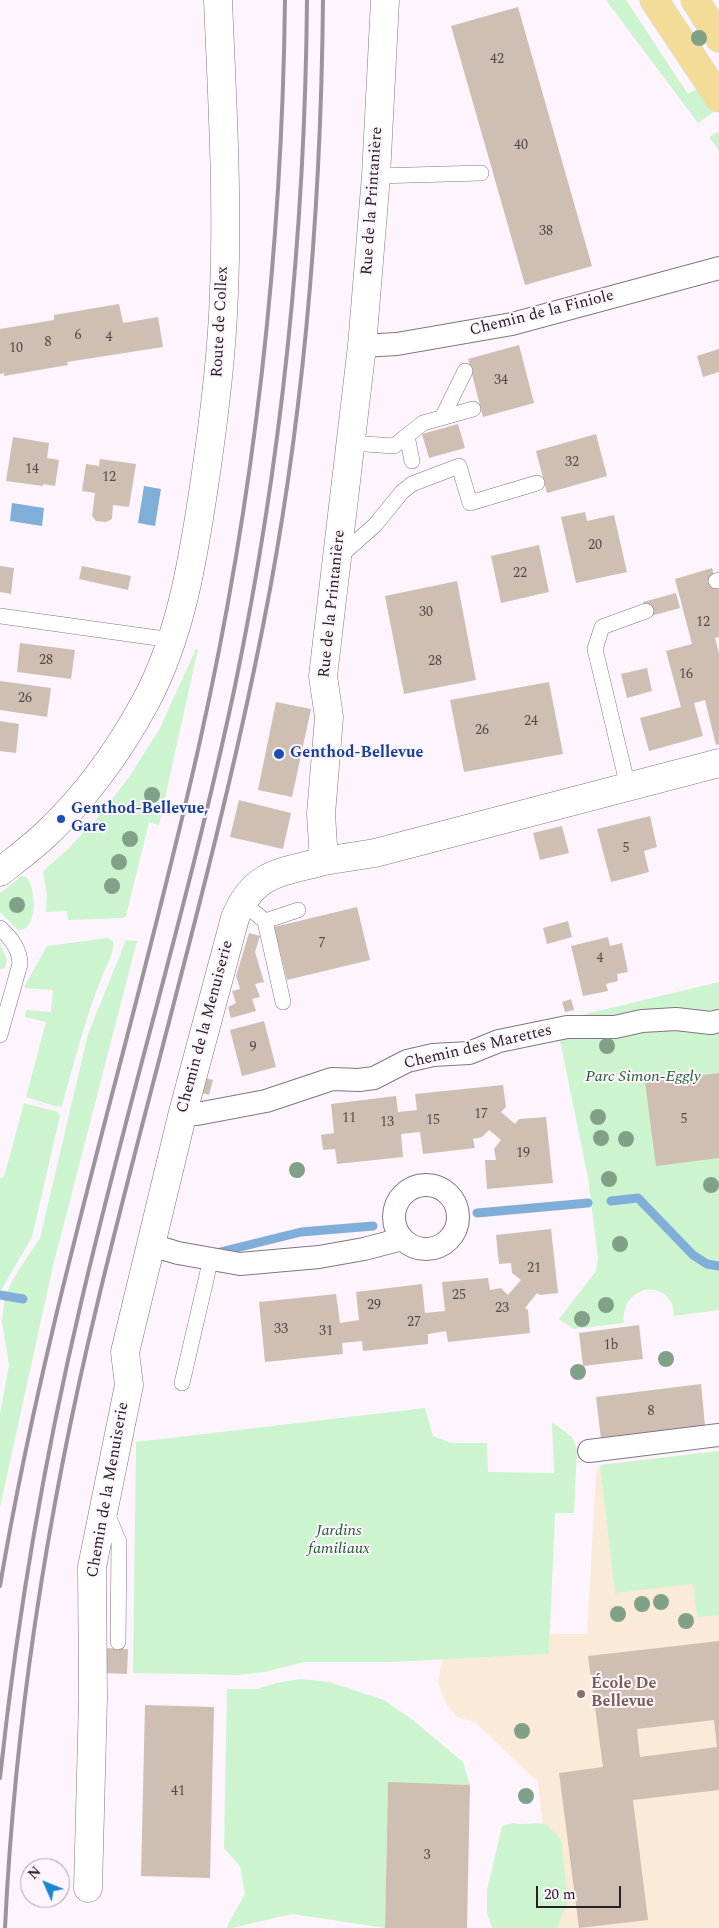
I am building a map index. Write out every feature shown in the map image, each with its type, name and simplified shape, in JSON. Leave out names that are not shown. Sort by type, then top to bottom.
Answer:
[{"type":"main road","points":[[654,0],[719,98]]},
{"type":"main road","points":[[695,0],[719,38]]},
{"type":"street","name":"Route de Collex","points":[[0,872],[44,836],[74,805],[115,752],[146,701],[161,670],[185,595],[195,544],[218,380],[225,250],[225,159],[218,0]]},
{"type":"street","name":"Rue de la Printanière","points":[[324,861],[321,814],[329,717],[323,676],[362,346],[376,176],[385,0]]},
{"type":"street","name":"Chemin de la Finiole","points":[[362,346],[397,344],[512,324],[719,268]]},
{"type":"street","points":[[324,861],[374,853],[719,764]]},
{"type":"street","name":"Chemin de la Menuiserie","points":[[88,1888],[93,1698],[92,1568],[129,1385],[125,1352],[183,1112],[235,918],[242,902],[259,882],[324,861]]},
{"type":"street","name":"Chemin des Marettes","points":[[183,1112],[197,1114],[266,1101],[332,1079],[374,1078],[407,1062],[433,1055],[469,1053],[499,1041],[567,1027],[615,1027],[642,1021],[676,1019],[711,1023],[719,1021]]},
{"type":"street","points":[[151,1246],[178,1253],[240,1264],[319,1257],[364,1249],[402,1239]]},
{"type":"street","points":[[589,1451],[719,1436]]},
{"type":"lane","points":[[376,176],[481,173]]},
{"type":"lane","points":[[442,418],[465,371]]},
{"type":"lane","points":[[352,443],[394,446],[422,423],[473,409]]},
{"type":"lane","points":[[406,436],[412,461]]},
{"type":"lane","points":[[338,557],[375,525],[402,492],[412,484],[459,466],[470,503],[537,482]]},
{"type":"lane","points":[[628,787],[595,649],[602,627],[646,611]]},
{"type":"lane","points":[[0,616],[172,640]]},
{"type":"lane","points":[[242,902],[265,921],[283,1002]]},
{"type":"lane","points":[[265,921],[298,910]]},
{"type":"lane","points":[[0,928],[13,941],[20,957],[20,964],[0,1035]]},
{"type":"lane","points":[[182,1383],[208,1271]]},
{"type":"lane","points":[[104,1507],[119,1542],[118,1642]]},
{"type":"shaded area","name":"École De Bellevue","points":[[719,1451],[719,1928],[554,1928],[538,1782],[475,1722],[457,1717],[447,1705],[438,1684],[442,1659],[549,1654],[550,1634],[587,1634],[596,1473],[600,1465]]},
{"type":"green space","points":[[606,0],[626,0],[688,94],[702,86],[718,109],[698,123]]},
{"type":"green space","points":[[719,131],[719,151],[709,137]]},
{"type":"green space","points":[[196,649],[198,649],[159,825],[149,822],[126,916],[123,918],[68,920],[67,911],[46,912],[47,896],[43,871],[67,850],[99,816],[129,777],[159,730]]},
{"type":"green space","points":[[22,876],[26,877],[30,882],[34,908],[29,924],[25,929],[18,930],[0,912],[0,893]]},
{"type":"green space","points":[[108,938],[113,941],[111,955],[90,1009],[62,1106],[58,1107],[26,1097],[46,1022],[25,1017],[26,1010],[51,1012],[53,990],[24,988],[25,985],[47,946]]},
{"type":"green space","points":[[126,940],[137,941],[53,1266],[0,1507],[0,1414],[9,1365],[2,1322],[4,1302],[9,1287],[18,1271],[40,1238],[88,1034]]},
{"type":"green space","points":[[0,944],[7,959],[5,968],[0,969]]},
{"type":"green space","name":"Parc Simon-Eggly","points":[[719,982],[719,1310],[674,1316],[672,1304],[666,1296],[650,1289],[634,1295],[628,1302],[624,1312],[624,1323],[574,1329],[559,1319],[596,1271],[598,1258],[588,1178],[556,1021]]},
{"type":"green space","points":[[24,1103],[58,1112],[60,1116],[32,1237],[0,1292],[0,1178],[4,1177]]},
{"type":"green space","name":"Jardins familiaux","points":[[425,1408],[433,1436],[451,1443],[487,1443],[488,1472],[554,1473],[552,1422],[572,1437],[577,1449],[574,1513],[555,1513],[549,1654],[392,1662],[304,1662],[265,1672],[237,1675],[133,1673],[136,1442]]},
{"type":"green space","points":[[719,1451],[719,1615],[697,1617],[693,1584],[615,1593],[600,1465]]},
{"type":"green space","points":[[301,1679],[329,1682],[384,1700],[413,1720],[463,1762],[470,1785],[388,1783],[385,1928],[292,1914],[226,1928],[245,1894],[240,1866],[224,1848],[227,1689],[257,1689],[276,1683]]},
{"type":"green space","points":[[513,1823],[546,1825],[561,1839],[568,1902],[557,1928],[492,1928],[487,1912],[487,1890],[502,1826]]},
{"type":"water","points":[[144,486],[161,489],[155,526],[138,523]]},
{"type":"water","points":[[12,503],[44,508],[42,526],[10,521]]},
{"type":"building","points":[[518,7],[592,266],[525,285],[451,26]]},
{"type":"building","points":[[119,304],[123,323],[158,317],[163,347],[67,362],[68,365],[4,376],[4,373],[0,374],[0,329],[54,320],[54,315]]},
{"type":"building","points":[[519,345],[534,403],[483,417],[468,359]]},
{"type":"building","points":[[719,349],[719,372],[703,377],[697,356]]},
{"type":"building","points":[[458,424],[465,448],[429,458],[422,434]]},
{"type":"building","points":[[596,434],[607,476],[547,493],[536,451]]},
{"type":"building","points":[[13,437],[49,443],[47,458],[59,460],[55,486],[6,481]]},
{"type":"building","points":[[100,459],[136,464],[129,507],[113,505],[112,519],[106,522],[96,521],[92,516],[95,493],[82,491],[86,464],[99,466]]},
{"type":"building","points":[[585,512],[587,521],[614,515],[627,572],[576,583],[561,517]]},
{"type":"building","points":[[539,545],[549,592],[501,603],[491,556]]},
{"type":"building","points":[[0,566],[14,568],[11,594],[0,592]]},
{"type":"building","points":[[82,566],[131,576],[128,590],[79,579]]},
{"type":"building","points":[[712,568],[719,591],[719,637],[715,638],[719,654],[719,744],[716,745],[705,700],[694,703],[703,736],[649,751],[640,718],[681,707],[666,651],[692,644],[675,579]]},
{"type":"building","points":[[457,581],[476,680],[404,694],[385,596]]},
{"type":"building","points":[[676,593],[680,608],[647,617],[643,602]]},
{"type":"building","points":[[20,643],[75,650],[71,679],[17,672]]},
{"type":"building","points":[[647,668],[652,691],[627,698],[621,674]]},
{"type":"building","points":[[0,681],[51,688],[47,717],[0,710]]},
{"type":"building","points":[[549,682],[563,754],[464,772],[450,700]]},
{"type":"building","points":[[276,702],[311,709],[292,797],[258,790]]},
{"type":"building","points":[[0,721],[19,724],[16,753],[0,751]]},
{"type":"building","points":[[239,800],[291,813],[283,849],[230,837]]},
{"type":"building","points":[[650,816],[657,847],[644,851],[649,872],[611,882],[597,829]]},
{"type":"building","points":[[562,826],[569,853],[540,860],[533,833]]},
{"type":"building","points":[[357,907],[370,960],[287,980],[274,927]]},
{"type":"building","points":[[568,921],[572,937],[547,944],[543,928]]},
{"type":"building","points":[[249,933],[260,936],[255,952],[264,982],[255,984],[260,997],[252,999],[256,1011],[231,1018],[228,1007],[236,1003],[232,991],[240,989],[236,976]]},
{"type":"building","points":[[608,937],[610,946],[622,943],[628,972],[617,974],[618,981],[606,984],[608,991],[583,996],[571,946]]},
{"type":"building","points":[[571,999],[574,1010],[565,1012],[562,1002]]},
{"type":"building","points":[[264,1021],[276,1067],[242,1076],[230,1030]]},
{"type":"building","points":[[719,1073],[719,1158],[656,1166],[645,1082]]},
{"type":"building","points":[[199,1076],[213,1080],[209,1095],[195,1091]]},
{"type":"building","points":[[503,1085],[506,1107],[501,1112],[515,1124],[519,1119],[546,1117],[553,1183],[487,1189],[485,1160],[496,1160],[494,1149],[501,1140],[489,1130],[482,1137],[473,1139],[475,1148],[423,1154],[420,1132],[401,1134],[403,1157],[337,1164],[335,1149],[323,1150],[321,1135],[334,1133],[331,1104],[396,1096],[398,1112],[417,1110],[415,1094]]},
{"type":"building","points":[[551,1229],[558,1293],[540,1295],[537,1293],[525,1308],[528,1310],[530,1333],[448,1342],[446,1331],[428,1334],[428,1344],[363,1351],[362,1341],[342,1343],[343,1354],[265,1362],[259,1302],[336,1294],[340,1323],[359,1320],[356,1292],[422,1284],[425,1313],[445,1311],[442,1282],[488,1278],[490,1290],[501,1288],[508,1295],[521,1280],[512,1273],[511,1263],[499,1264],[496,1235]]},
{"type":"building","points":[[639,1325],[643,1359],[583,1366],[579,1333]]},
{"type":"building","points":[[701,1384],[705,1426],[601,1439],[596,1397]]},
{"type":"building","points":[[719,1641],[719,1790],[633,1800],[648,1920],[579,1928],[559,1773],[603,1767],[588,1656]],"holes":[[[714,1720],[717,1747],[640,1757],[637,1729]]]},
{"type":"building","points":[[105,1648],[128,1649],[127,1674],[104,1673]]},
{"type":"building","points":[[145,1705],[214,1707],[210,1878],[141,1876]]},
{"type":"building","points":[[388,1782],[470,1785],[467,1928],[385,1928]]},
{"type":"waterway","points":[[611,1201],[638,1198],[693,1255],[707,1264],[719,1266]]},
{"type":"waterway","points":[[477,1213],[588,1203]]},
{"type":"waterway","points":[[216,1253],[301,1232],[373,1226]]},
{"type":"waterway","points":[[0,1295],[23,1299]]},
{"type":"railway","points":[[0,1586],[20,1479],[43,1373],[200,741],[236,557],[262,373],[271,280],[283,94],[285,0]]},
{"type":"railway","points":[[0,1778],[23,1599],[55,1421],[81,1303],[119,1149],[180,918],[218,764],[252,601],[278,431],[296,259],[302,173],[307,0]]},
{"type":"railway","points":[[5,1928],[17,1771],[26,1693],[36,1615],[63,1459],[97,1305],[226,797],[263,626],[277,549],[289,471],[308,314],[319,157],[323,0]]},
{"type":"place","name":"Genthod-Bellevue","points":[[279,754]]},
{"type":"place","name":"Genthod-Bellevue, Gare","points":[[61,819]]},
{"type":"place","name":"École De Bellevue","points":[[581,1694]]}]
